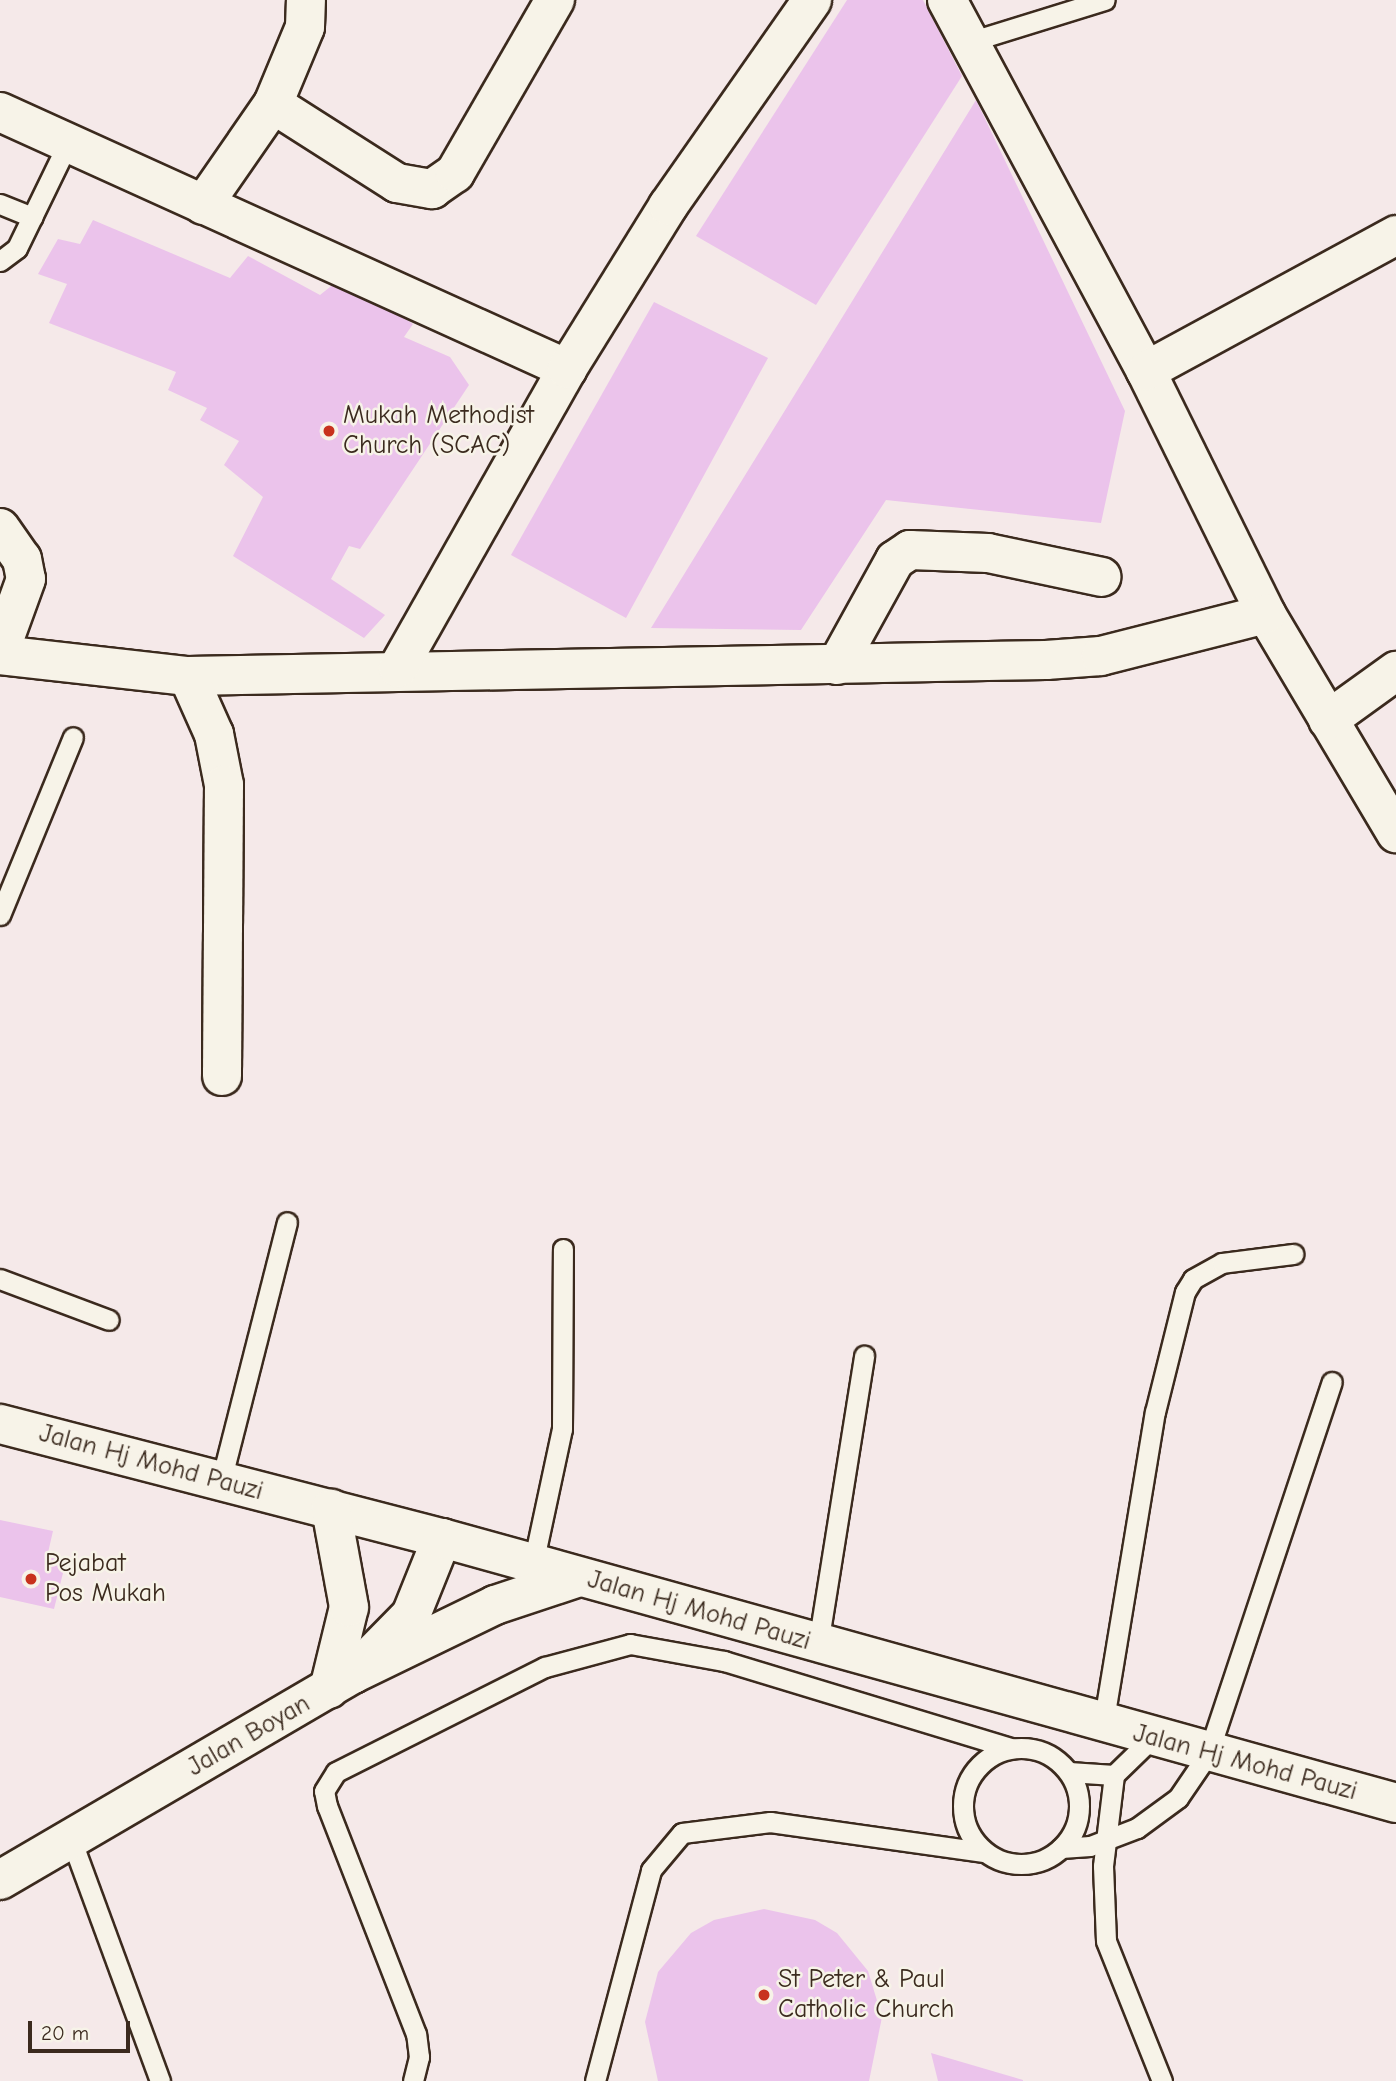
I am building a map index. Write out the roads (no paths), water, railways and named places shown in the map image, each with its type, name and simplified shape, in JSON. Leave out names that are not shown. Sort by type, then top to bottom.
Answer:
[{"type":"street","points":[[203,205],[273,104],[305,27],[306,0]]},
{"type":"street","points":[[273,104],[397,183],[432,189],[455,173],[555,0]]},
{"type":"street","points":[[398,668],[567,369],[668,206],[812,0]]},
{"type":"street","points":[[947,0],[1146,371],[1266,614],[1396,834]]},
{"type":"street","points":[[0,113],[567,369]]},
{"type":"street","points":[[1146,371],[1396,235]]},
{"type":"street","points":[[0,528],[22,559],[26,579],[0,653],[188,676],[398,668],[838,665],[1101,656],[1266,614]]},
{"type":"street","points":[[838,665],[895,560],[910,550],[988,553],[1102,577]]},
{"type":"street","points":[[1328,720],[1396,671]]},
{"type":"street","points":[[188,676],[214,734],[224,785],[222,1076]]},
{"type":"street","name":"Jalan Hj Mohd Pauzi","points":[[0,1424],[442,1538],[1152,1739],[1396,1803]]},
{"type":"street","points":[[331,1509],[349,1607],[341,1682]]},
{"type":"street","name":"Jalan Boyan","points":[[0,1880],[341,1682],[411,1615],[442,1538]]},
{"type":"street","points":[[341,1682],[495,1605],[579,1577]]},
{"type":"lane","points":[[969,42],[1105,0]]},
{"type":"lane","points":[[0,261],[17,248],[68,143]]},
{"type":"lane","points":[[0,204],[32,217]]},
{"type":"lane","points":[[0,915],[72,737]]},
{"type":"lane","points":[[221,1481],[286,1222]]},
{"type":"lane","points":[[533,1564],[562,1429],[563,1249]]},
{"type":"lane","points":[[1103,1725],[1156,1412],[1185,1292],[1193,1279],[1222,1263],[1293,1254]]},
{"type":"lane","points":[[0,1279],[109,1320]]},
{"type":"lane","points":[[818,1644],[864,1356]]},
{"type":"lane","points":[[595,2081],[651,1870],[682,1833],[700,1826],[771,1822],[984,1852],[1032,1863],[1061,1848],[1105,1842],[1167,1807],[1208,1754],[1332,1382]]},
{"type":"lane","points":[[413,2081],[419,2057],[327,1806],[327,1781],[343,1769],[545,1667],[630,1644],[724,1661],[1010,1748],[1043,1752],[1069,1772],[1114,1775]]},
{"type":"lane","points":[[1152,1739],[1114,1775],[1105,1842],[1106,1941],[1162,2081]]},
{"type":"lane","points":[[984,1852],[965,1825],[964,1791],[981,1763],[1010,1748]]},
{"type":"lane","points":[[1061,1848],[1078,1820],[1069,1772]]},
{"type":"lane","points":[[71,1839],[160,2081]]},
{"type":"place","name":"Mukah Methodist Church (SCAC)","points":[[329,431]]},
{"type":"place","name":"Pejabat Pos Mukah","points":[[31,1579]]},
{"type":"place","name":"St Peter & Paul Catholic Church","points":[[764,1995]]}]
